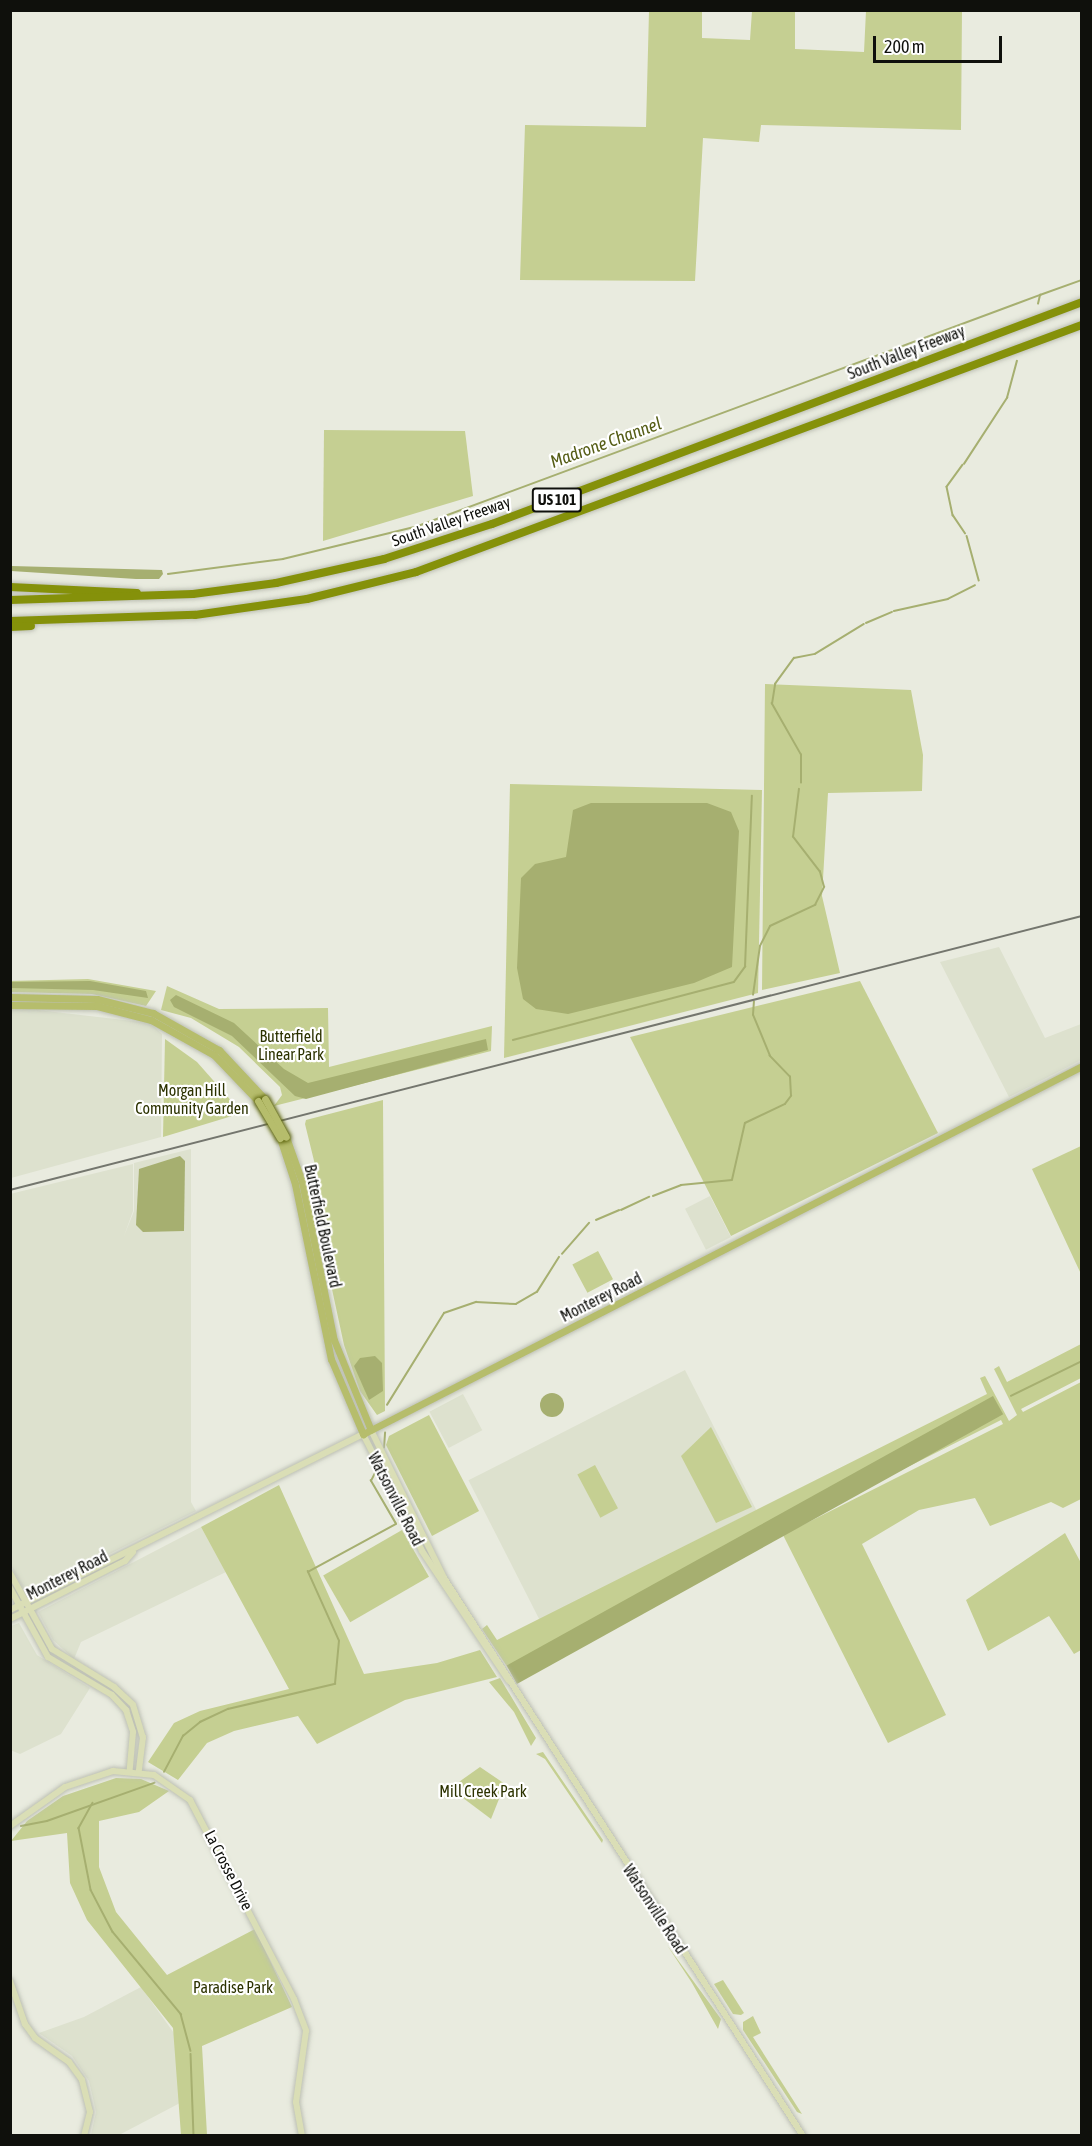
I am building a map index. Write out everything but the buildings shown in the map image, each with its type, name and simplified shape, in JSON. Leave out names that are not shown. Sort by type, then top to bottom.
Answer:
[{"type":"highway","name":"South Valley Freeway","points":[[10,600],[165,597],[303,578],[446,540],[1082,302]]},
{"type":"highway","name":"US 101","points":[[10,621],[111,621],[260,607],[416,572],[1082,325]]},
{"type":"highway","points":[[10,586],[165,597]]},
{"type":"highway","points":[[10,627],[111,621]]},
{"type":"main road","name":"Butterfield Boulevard","points":[[10,997],[97,999],[153,1012],[219,1050],[261,1100],[283,1137],[296,1184],[331,1359],[367,1432]]},
{"type":"main road","name":"Butterfield Boulevard","points":[[10,1005],[97,1006],[151,1020],[214,1055],[261,1100]]},
{"type":"main road","name":"Monterey Road","points":[[10,1610],[134,1552],[1082,1066]]},
{"type":"main road","name":"Watsonville Road","points":[[367,1432],[424,1544],[490,1652],[803,2136]]},
{"type":"main road","name":"Monterey Road","points":[[10,1618],[125,1561],[134,1552]]},
{"type":"main road","points":[[10,1574],[25,1612],[54,1663],[112,1695],[126,1710],[134,1732],[130,1770]]},
{"type":"main road","points":[[10,1587],[22,1605]]},
{"type":"main road","points":[[25,1612],[55,1652],[114,1687],[133,1705],[143,1737],[139,1771]]},
{"type":"main road","name":"La Crosse Drive","points":[[10,1826],[65,1787],[102,1773],[130,1770],[139,1771],[173,1785],[200,1812],[294,1999],[306,2031],[296,2102],[302,2136]]},
{"type":"main road","points":[[10,1981],[25,2024],[36,2038],[69,2062],[82,2079],[90,2112],[84,2136]]},
{"type":"shaded area","points":[[11,566],[162,570],[163,574],[159,579],[136,579],[11,571]]},
{"type":"shaded area","points":[[591,803],[707,803],[731,812],[739,831],[732,967],[694,983],[568,1014],[536,1009],[523,999],[517,968],[521,878],[535,864],[566,857],[573,810]]},
{"type":"shaded area","points":[[999,947],[1045,1038],[1081,1024],[1081,1060],[1009,1097],[940,962]]},
{"type":"shaded area","points":[[90,981],[146,991],[148,998],[93,990],[11,988],[11,982]]},
{"type":"shaded area","points":[[176,995],[234,1023],[284,1069],[308,1083],[486,1039],[488,1050],[306,1099],[295,1096],[232,1036],[174,1007],[170,1000]]},
{"type":"shaded area","points":[[11,1007],[150,1023],[162,1034],[161,1137],[11,1178]]},
{"type":"shaded area","points":[[191,1149],[191,1502],[196,1511],[27,1595],[10,1564],[10,1194],[133,1164],[133,1211],[124,1236],[134,1211],[134,1163]]},
{"type":"shaded area","points":[[180,1156],[185,1161],[184,1231],[143,1232],[136,1225],[139,1169]]},
{"type":"shaded area","points":[[710,1196],[731,1237],[706,1250],[685,1209]]},
{"type":"shaded area","points":[[375,1356],[382,1363],[383,1391],[369,1400],[354,1366],[360,1358]]},
{"type":"shaded area","points":[[685,1370],[756,1510],[540,1620],[468,1480]]},
{"type":"shaded area","points":[[552,1393],[561,1396],[564,1405],[561,1414],[552,1417],[543,1414],[540,1405],[543,1396]]},
{"type":"shaded area","points":[[463,1394],[482,1430],[449,1448],[429,1412]]},
{"type":"shaded area","points":[[993,1396],[1003,1414],[517,1684],[507,1666]]},
{"type":"shaded area","points":[[201,1527],[226,1572],[81,1642],[74,1659],[53,1640],[38,1612]]},
{"type":"shaded area","points":[[19,1623],[37,1655],[90,1688],[61,1734],[20,1754],[10,1750],[11,1626]]},
{"type":"shaded area","points":[[141,1987],[176,2036],[180,2103],[119,2135],[91,2135],[96,2112],[89,2081],[72,2056],[39,2033],[84,2017]]},
{"type":"green space","points":[[649,11],[702,11],[702,38],[750,40],[752,11],[795,11],[795,49],[864,52],[866,11],[962,11],[961,130],[761,125],[759,142],[703,138],[695,281],[520,280],[525,125],[646,127]]},
{"type":"green space","points":[[324,430],[465,431],[473,496],[323,541]]},
{"type":"green space","points":[[765,684],[911,690],[923,755],[922,791],[828,793],[822,896],[840,973],[762,990]]},
{"type":"green space","points":[[510,784],[762,790],[758,993],[504,1058]]},
{"type":"green space","points":[[88,979],[156,991],[146,1006],[92,994],[11,992],[10,981]]},
{"type":"green space","points":[[860,981],[938,1133],[731,1236],[630,1037]]},
{"type":"green space","name":"Butterfield Linear Park","points":[[167,986],[219,1009],[328,1008],[329,1067],[492,1026],[491,1051],[274,1106],[282,1095],[280,1087],[239,1047],[191,1018],[161,1010]]},
{"type":"green space","name":"Morgan Hill Community Garden","points":[[165,1039],[197,1062],[242,1113],[163,1137]]},
{"type":"green space","points":[[383,1100],[385,1411],[377,1415],[360,1391],[344,1345],[330,1280],[318,1177],[305,1124],[306,1120]]},
{"type":"green space","points":[[1081,1146],[1081,1274],[1032,1169]]},
{"type":"green space","points":[[598,1251],[613,1279],[587,1293],[572,1265]]},
{"type":"green space","points":[[1081,1344],[1081,1378],[1021,1409],[1023,1412],[1081,1382],[1081,1499],[1063,1508],[1051,1502],[990,1526],[975,1498],[919,1510],[862,1544],[946,1715],[888,1743],[783,1535],[1003,1424],[1001,1420],[514,1665],[522,1680],[518,1683],[482,1629],[487,1625],[497,1640],[987,1394],[980,1378],[985,1376],[1009,1421],[1017,1415],[994,1369],[999,1366],[1007,1382]]},
{"type":"green space","points":[[429,1415],[479,1511],[432,1536],[386,1445],[389,1436]]},
{"type":"green space","points":[[711,1427],[752,1507],[716,1523],[681,1456]]},
{"type":"green space","points":[[595,1465],[618,1508],[600,1518],[577,1474]]},
{"type":"green space","points":[[279,1485],[364,1674],[437,1663],[480,1650],[497,1677],[405,1700],[317,1744],[298,1716],[234,1731],[207,1743],[178,1780],[148,1762],[174,1723],[200,1711],[289,1689],[201,1527]]},
{"type":"green space","points":[[402,1530],[429,1577],[350,1622],[323,1576]]},
{"type":"green space","points":[[1065,1533],[1081,1563],[1081,1650],[1074,1654],[1049,1616],[988,1651],[966,1600]]},
{"type":"green space","points":[[500,1678],[536,1738],[531,1746],[514,1712],[489,1682]]},
{"type":"green space","points":[[543,1752],[603,1840],[602,1843],[545,1759],[536,1754]]},
{"type":"green space","name":"Mill Creek Park","points":[[480,1767],[505,1784],[491,1819],[459,1795],[456,1784]]},
{"type":"green space","name":"Paradise Park","points":[[116,1778],[141,1779],[169,1791],[139,1812],[99,1821],[99,1867],[116,1912],[167,1975],[255,1929],[292,2007],[202,2046],[207,2135],[181,2135],[173,2028],[87,1920],[70,1883],[67,1833],[11,1841],[27,1821],[63,1796]]},
{"type":"green space","points":[[667,1945],[721,2019],[718,2029],[692,1983]]},
{"type":"green space","points":[[723,1980],[744,2013],[741,2015],[733,2014],[714,1984]]},
{"type":"green space","points":[[753,2016],[761,2033],[753,2037],[802,2114],[797,2112],[743,2030],[743,2022]]},
{"type":"waterway","points":[[1038,304],[1040,295],[1082,280]]},
{"type":"waterway","name":"Madrone Channel","points":[[168,574],[283,559],[418,526],[1040,295]]},
{"type":"waterway","points":[[964,464],[1007,398],[1017,361]]},
{"type":"waterway","points":[[963,465],[947,487],[953,515],[965,533]]},
{"type":"waterway","points":[[967,536],[979,580]]},
{"type":"waterway","points":[[894,611],[948,599],[975,585]]},
{"type":"waterway","points":[[866,623],[892,612]]},
{"type":"waterway","points":[[801,783],[801,755],[772,704],[775,684],[794,658],[815,654],[864,624]]},
{"type":"waterway","points":[[753,995],[760,946],[770,926],[815,905],[824,887],[820,872],[793,837],[799,789]]},
{"type":"waterway","points":[[513,1040],[734,982],[745,967],[752,796]]},
{"type":"waterway","points":[[653,1196],[681,1185],[732,1180],[745,1123],[785,1104],[791,1096],[790,1077],[770,1056],[753,1015],[754,1002]]},
{"type":"waterway","points":[[621,1210],[649,1197]]},
{"type":"waterway","points":[[596,1220],[619,1210]]},
{"type":"waterway","points":[[562,1254],[589,1223]]},
{"type":"waterway","points":[[387,1405],[444,1313],[476,1302],[516,1304],[537,1292],[559,1257]]},
{"type":"waterway","points":[[1011,1396],[1082,1361]]},
{"type":"waterway","points":[[384,1448],[385,1433]]},
{"type":"waterway","points":[[164,1772],[183,1736],[200,1722],[228,1709],[335,1684],[339,1641],[308,1572],[396,1524],[371,1481],[375,1473]]},
{"type":"waterway","points":[[21,1826],[47,1821],[154,1783]]},
{"type":"waterway","points":[[93,1803],[79,1828],[91,1890],[113,1932],[181,2014],[191,2051]]},
{"type":"waterway","points":[[191,2054],[194,2136]]},
{"type":"railway","points":[[10,1190],[1082,916]]}]
